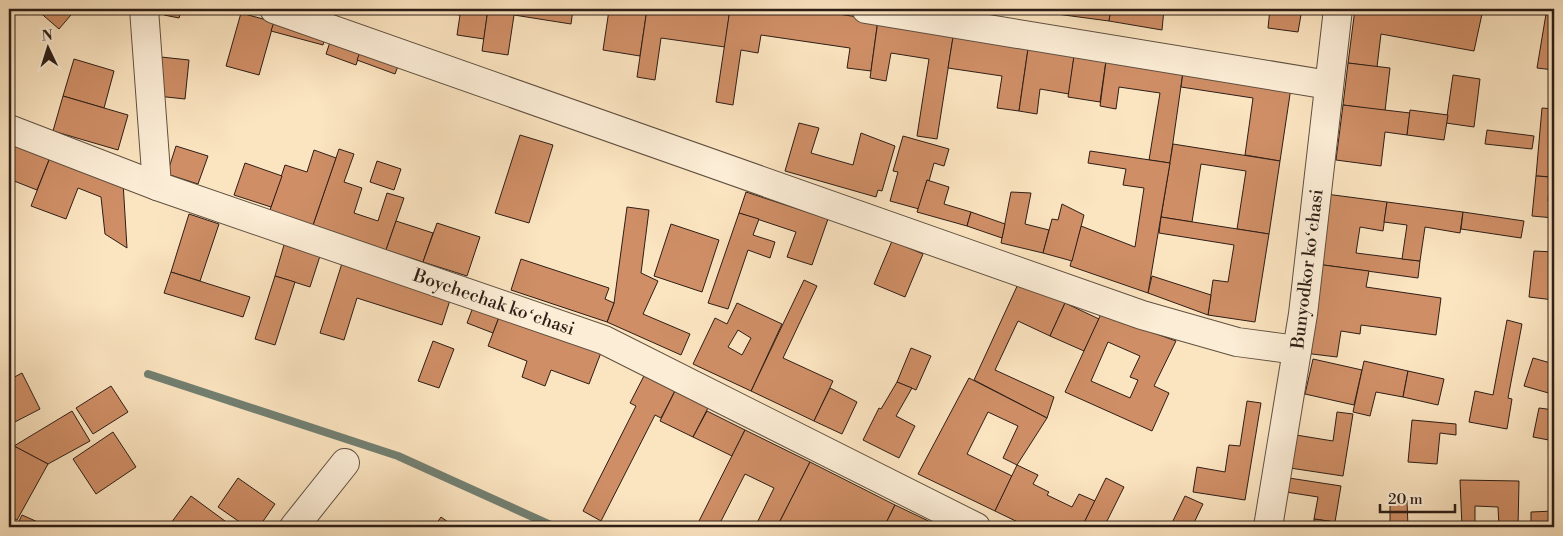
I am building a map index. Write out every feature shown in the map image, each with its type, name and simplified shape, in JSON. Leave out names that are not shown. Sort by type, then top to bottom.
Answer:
[{"type":"street","points":[[144,9],[157,186]]},
{"type":"street","points":[[274,9],[1142,315],[1237,342],[1297,350]]},
{"type":"street","points":[[866,9],[1329,85]]},
{"type":"street","name":"Bunyodkor koʻchasi","points":[[1268,527],[1303,314],[1338,9]]},
{"type":"street","name":"Boychechak koʻchasi","points":[[9,129],[157,186],[604,340],[976,527]]},
{"type":"street","points":[[294,527],[345,462]]},
{"type":"building","points":[[36,9],[76,9],[59,29]]},
{"type":"building","points":[[165,9],[182,9],[179,18],[164,15]]},
{"type":"building","points":[[419,9],[488,9],[484,39],[457,35],[460,15]]},
{"type":"building","points":[[488,9],[573,9],[571,24],[514,15],[508,55],[482,51]]},
{"type":"building","points":[[600,9],[647,9],[640,56],[603,50],[609,10]]},
{"type":"building","points":[[647,9],[730,9],[725,47],[661,38],[655,80],[637,77]]},
{"type":"building","points":[[730,9],[805,9],[878,20],[871,71],[847,68],[850,48],[761,35],[758,53],[741,50],[733,105],[716,102]]},
{"type":"building","points":[[1034,9],[1111,9],[1109,21],[1034,11]]},
{"type":"building","points":[[1111,9],[1164,9],[1162,30],[1109,21]]},
{"type":"building","points":[[1270,9],[1302,9],[1298,32],[1268,28]]},
{"type":"building","points":[[1355,9],[1439,9],[1482,14],[1474,51],[1381,34],[1377,67],[1348,63]]},
{"type":"building","points":[[1462,9],[1484,9],[1482,14],[1462,12]]},
{"type":"building","points":[[241,13],[274,22],[259,75],[226,66]]},
{"type":"building","points":[[1546,14],[1554,15],[1554,70],[1537,68]]},
{"type":"building","points":[[276,16],[327,30],[323,45],[271,31]]},
{"type":"building","points":[[878,20],[954,31],[937,139],[917,136],[929,59],[891,53],[886,81],[870,78]]},
{"type":"building","points":[[954,31],[1029,42],[1019,111],[997,108],[1002,76],[948,68]]},
{"type":"building","points":[[333,33],[363,44],[356,65],[326,54]]},
{"type":"building","points":[[1029,42],[1075,49],[1069,94],[1040,89],[1037,114],[1019,111]]},
{"type":"building","points":[[363,44],[401,58],[395,74],[357,60]]},
{"type":"building","points":[[1075,49],[1107,54],[1100,102],[1068,97]]},
{"type":"building","points":[[1107,54],[1184,65],[1170,163],[1149,160],[1160,93],[1119,87],[1116,109],[1100,106]]},
{"type":"building","points":[[161,57],[189,60],[185,99],[157,96]]},
{"type":"building","points":[[74,59],[114,71],[104,108],[63,96]]},
{"type":"building","points":[[1348,63],[1390,68],[1385,111],[1343,105]]},
{"type":"building","points":[[1184,65],[1292,81],[1280,161],[1245,155],[1253,98],[1181,87]]},
{"type":"building","points":[[1453,75],[1480,79],[1474,127],[1446,123]]},
{"type":"building","points":[[63,96],[128,115],[118,150],[53,131]]},
{"type":"building","points":[[1343,105],[1410,113],[1407,135],[1385,132],[1381,166],[1336,160]]},
{"type":"building","points":[[1542,108],[1554,109],[1554,177],[1536,176]]},
{"type":"building","points":[[1410,110],[1448,115],[1444,140],[1407,135]]},
{"type":"building","points":[[799,123],[819,128],[811,153],[853,165],[861,133],[895,146],[882,191],[878,190],[876,197],[785,171]]},
{"type":"building","points":[[1487,130],[1534,136],[1532,149],[1485,144]]},
{"type":"building","points":[[520,135],[553,145],[529,223],[495,213]]},
{"type":"building","points":[[903,136],[949,149],[944,166],[934,163],[919,209],[890,201],[898,172],[893,171]]},
{"type":"building","points":[[9,139],[51,155],[37,190],[9,179]]},
{"type":"building","points":[[1173,144],[1280,161],[1269,234],[1237,229],[1246,171],[1201,164],[1192,222],[1161,217]]},
{"type":"building","points":[[176,146],[208,156],[198,184],[167,174]]},
{"type":"building","points":[[339,149],[354,154],[344,182],[362,188],[354,213],[378,221],[387,193],[404,198],[386,250],[313,225]]},
{"type":"building","points":[[314,150],[336,158],[313,225],[269,213],[285,165],[307,172]]},
{"type":"building","points":[[1090,151],[1170,163],[1148,293],[1070,266],[1081,226],[1135,247],[1144,188],[1123,185],[1126,169],[1088,163]]},
{"type":"building","points":[[51,155],[123,182],[127,248],[105,234],[101,197],[78,188],[66,219],[31,206]]},
{"type":"building","points":[[377,161],[401,169],[394,190],[370,182]]},
{"type":"building","points":[[245,163],[282,176],[271,207],[234,195]]},
{"type":"building","points":[[1536,176],[1550,177],[1548,201],[1554,201],[1554,218],[1532,216]]},
{"type":"building","points":[[927,180],[949,187],[944,204],[971,212],[967,226],[917,212]]},
{"type":"building","points":[[746,192],[828,219],[812,265],[787,257],[796,232],[739,213]]},
{"type":"building","points":[[1011,192],[1031,193],[1025,224],[1049,230],[1043,253],[1001,243]]},
{"type":"building","points":[[1326,194],[1387,202],[1383,231],[1360,227],[1356,253],[1420,261],[1418,278],[1316,264]]},
{"type":"building","points":[[1387,202],[1463,212],[1460,233],[1425,227],[1420,261],[1402,259],[1407,225],[1384,222]]},
{"type":"building","points":[[1062,204],[1084,215],[1072,261],[1043,253],[1052,219],[1058,220]]},
{"type":"building","points":[[627,207],[649,210],[641,273],[658,281],[643,314],[690,334],[681,355],[607,322],[614,303]]},
{"type":"building","points":[[971,212],[1005,224],[1002,238],[967,226]]},
{"type":"building","points":[[1463,212],[1524,221],[1521,238],[1461,229]]},
{"type":"building","points":[[739,213],[759,219],[753,235],[775,242],[770,258],[748,250],[728,309],[708,303]]},
{"type":"building","points":[[189,214],[219,224],[200,281],[171,272]]},
{"type":"building","points":[[1161,217],[1269,234],[1255,322],[1208,315],[1213,280],[1228,282],[1234,245],[1159,233]]},
{"type":"building","points":[[396,221],[433,233],[423,262],[386,250]]},
{"type":"building","points":[[437,223],[480,237],[467,276],[423,262]]},
{"type":"building","points":[[671,224],[719,240],[702,292],[654,276]]},
{"type":"building","points":[[892,241],[923,254],[905,297],[874,284]]},
{"type":"building","points":[[284,245],[320,256],[310,287],[275,276]]},
{"type":"building","points":[[1534,251],[1554,252],[1554,300],[1529,297]]},
{"type":"building","points":[[521,259],[609,288],[605,299],[614,303],[607,322],[511,290]]},
{"type":"building","points":[[343,260],[452,294],[442,325],[357,298],[344,340],[320,333]]},
{"type":"building","points":[[1316,264],[1369,271],[1366,287],[1441,298],[1436,335],[1361,325],[1360,334],[1341,331],[1337,357],[1304,353]]},
{"type":"building","points":[[171,272],[250,297],[243,317],[164,293]]},
{"type":"building","points":[[275,276],[295,282],[275,345],[255,339]]},
{"type":"building","points":[[1152,276],[1211,295],[1208,315],[1148,293]]},
{"type":"building","points":[[804,280],[817,286],[783,358],[833,381],[814,421],[751,391]]},
{"type":"building","points":[[1019,282],[1065,303],[1050,336],[1018,321],[995,370],[1054,397],[1047,418],[974,380]]},
{"type":"building","points":[[475,302],[501,312],[493,333],[467,323]]},
{"type":"building","points":[[737,303],[782,324],[751,391],[693,364],[715,318],[727,324]],"holes":[[[738,330],[751,338],[742,355],[728,347]]]},
{"type":"building","points":[[1065,303],[1099,319],[1084,351],[1050,336]]},
{"type":"building","points":[[501,312],[602,350],[589,384],[551,370],[545,386],[522,377],[527,361],[488,346]]},
{"type":"building","points":[[1101,314],[1176,341],[1154,386],[1169,393],[1152,431],[1065,392]],"holes":[[[1108,342],[1140,356],[1130,377],[1138,380],[1130,398],[1091,381]]]},
{"type":"building","points":[[1507,320],[1522,324],[1508,398],[1512,399],[1507,429],[1469,422],[1475,391],[1493,395]]},
{"type":"building","points":[[433,341],[454,349],[439,388],[418,381]]},
{"type":"building","points":[[911,348],[931,356],[916,390],[897,382]]},
{"type":"building","points":[[1533,358],[1554,364],[1552,394],[1524,386]]},
{"type":"building","points":[[1313,359],[1362,370],[1354,405],[1305,394]]},
{"type":"building","points":[[1364,361],[1408,371],[1403,397],[1376,392],[1370,416],[1353,412]]},
{"type":"building","points":[[1408,371],[1444,379],[1438,405],[1403,397]]},
{"type":"building","points":[[646,372],[677,387],[661,418],[655,415],[601,521],[583,511],[636,406],[630,403]]},
{"type":"building","points":[[22,373],[40,409],[9,425],[9,380]]},
{"type":"building","points":[[969,378],[1047,418],[1017,465],[1003,458],[1018,426],[988,412],[967,454],[1012,476],[995,511],[918,474]]},
{"type":"building","points":[[897,382],[912,388],[896,416],[915,426],[899,458],[863,440],[879,408],[881,409]]},
{"type":"building","points":[[111,386],[128,412],[93,434],[76,408]]},
{"type":"building","points":[[677,387],[710,404],[693,437],[660,421]]},
{"type":"building","points":[[830,388],[857,402],[842,434],[814,421]]},
{"type":"building","points":[[1247,401],[1261,403],[1245,500],[1193,492],[1197,467],[1225,472],[1229,445],[1240,446]]},
{"type":"building","points":[[1539,408],[1554,410],[1554,441],[1533,437]]},
{"type":"building","points":[[72,411],[90,441],[48,464],[14,446]]},
{"type":"building","points":[[707,411],[745,430],[732,456],[693,437]]},
{"type":"building","points":[[1337,412],[1353,414],[1343,476],[1290,468],[1296,435],[1333,441]]},
{"type":"building","points":[[1412,420],[1456,424],[1456,435],[1440,433],[1437,464],[1408,462]]},
{"type":"building","points":[[745,430],[810,462],[777,527],[755,527],[774,488],[745,474],[718,527],[696,527]]},
{"type":"building","points":[[113,432],[136,467],[96,494],[73,459]]},
{"type":"building","points":[[14,446],[48,464],[17,520],[9,516],[9,455]]},
{"type":"building","points":[[810,462],[895,505],[884,527],[777,527]]},
{"type":"building","points":[[1017,465],[1038,475],[1033,484],[1049,492],[1047,495],[1072,507],[1079,494],[1095,501],[1082,527],[1028,527],[995,511]]},
{"type":"building","points":[[238,478],[275,504],[259,527],[247,527],[218,507]]},
{"type":"building","points":[[1106,478],[1124,487],[1104,527],[1082,527]]},
{"type":"building","points":[[1289,478],[1341,486],[1335,522],[1314,519],[1318,497],[1286,492]]},
{"type":"building","points":[[1460,480],[1519,481],[1518,527],[1499,527],[1498,507],[1475,506],[1475,527],[1462,527]]},
{"type":"building","points":[[191,496],[229,524],[227,527],[168,527]]},
{"type":"building","points":[[1185,496],[1203,504],[1192,527],[1170,527]]},
{"type":"building","points":[[1407,500],[1408,527],[1390,527],[1390,501]]},
{"type":"building","points":[[895,505],[939,526],[884,527]]},
{"type":"building","points":[[1554,511],[1554,527],[1531,527],[1531,512]]},
{"type":"building","points":[[22,515],[49,527],[16,527]]},
{"type":"building","points":[[441,517],[455,527],[434,527]]},
{"type":"building","points":[[1314,519],[1335,522],[1335,527],[1314,527]]},
{"type":"waterway","points":[[148,374],[398,456],[555,527]]}]
